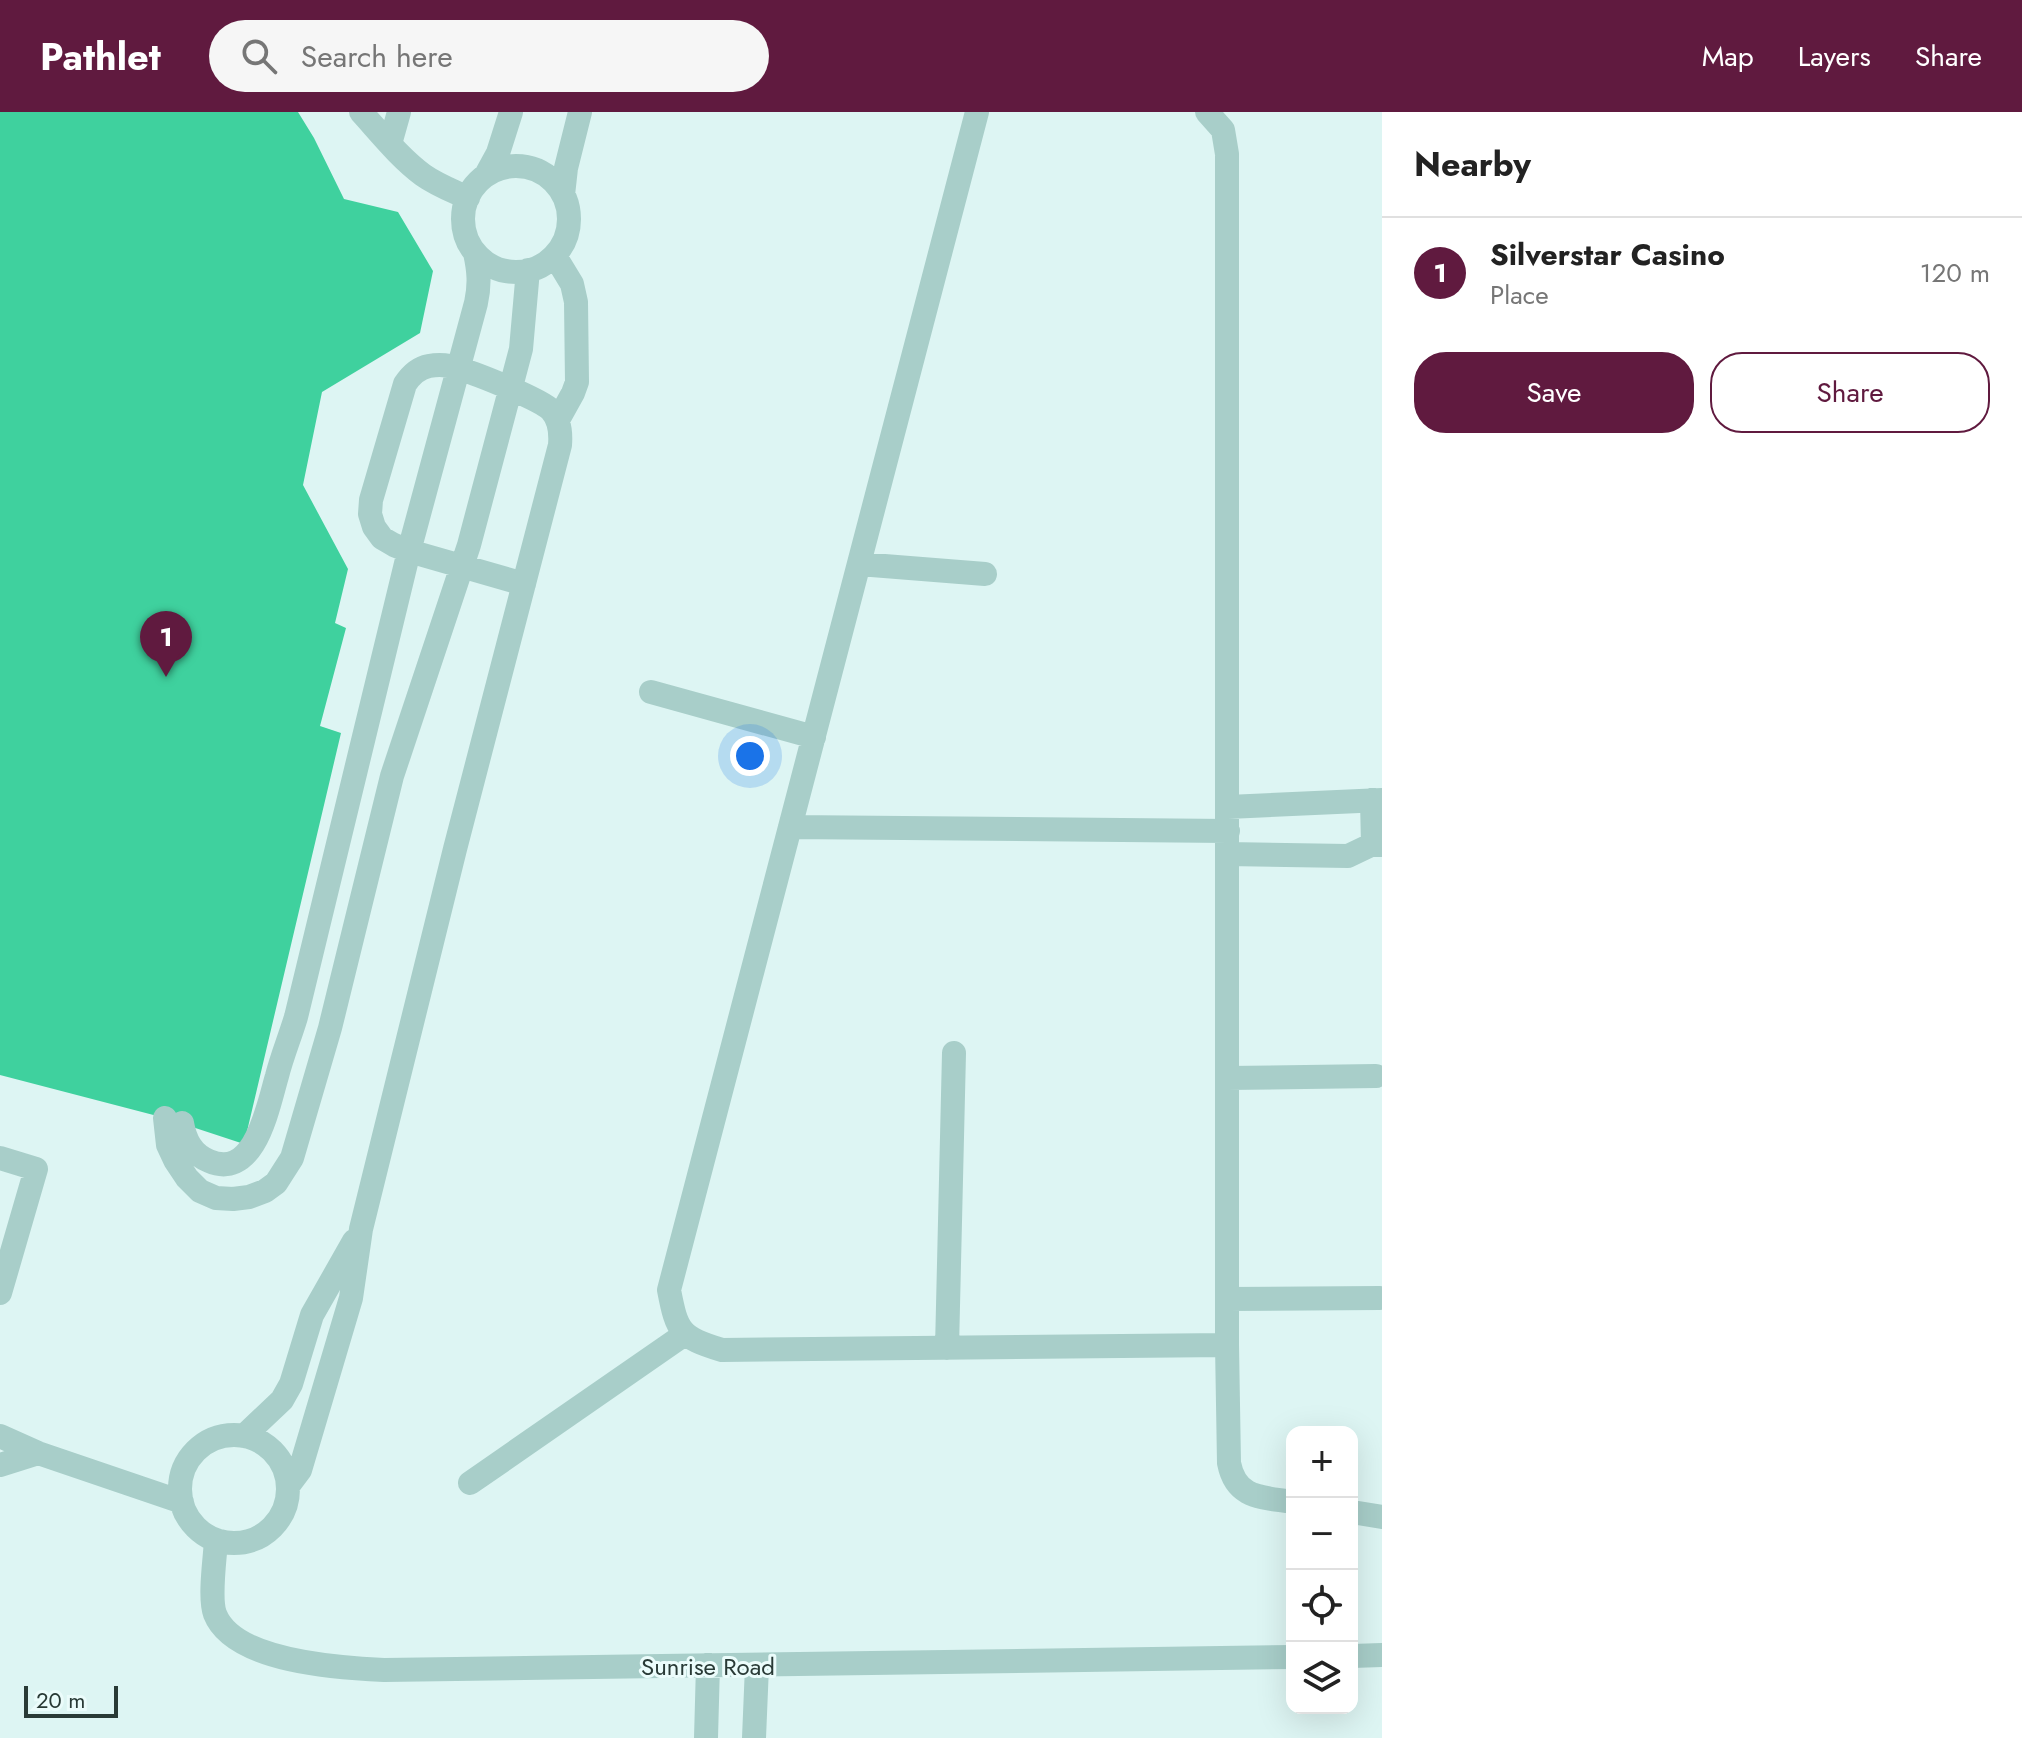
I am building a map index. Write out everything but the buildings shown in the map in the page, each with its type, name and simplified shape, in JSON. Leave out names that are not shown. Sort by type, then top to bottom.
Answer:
[{"type":"street","points":[[361,112],[421,174],[468,198]]},
{"type":"street","points":[[390,144],[399,112]]},
{"type":"street","points":[[511,112],[498,153],[486,175],[471,190],[464,212],[465,231],[479,272],[479,288],[460,368],[347,763],[286,1015],[268,1111],[257,1138],[246,1153],[233,1163],[223,1165],[199,1157],[173,1120],[168,1145],[175,1160],[200,1191],[216,1198],[249,1197],[265,1191],[276,1183],[292,1158],[330,1028],[392,776],[464,565],[511,390],[521,349],[528,270]]},
{"type":"street","points":[[563,195],[571,143],[580,112]]},
{"type":"street","points":[[977,112],[669,1290],[674,1318],[694,1342],[722,1350],[1227,1345]]},
{"type":"street","points":[[1207,112],[1223,130],[1227,154],[1229,1463],[1231,1475],[1246,1492],[1286,1501]]},
{"type":"street","points":[[475,253],[493,267],[513,272],[535,269],[555,256],[567,235],[569,213],[563,195],[549,177],[528,167],[506,167],[486,175]]},
{"type":"street","points":[[555,256],[572,284],[576,302],[577,382],[558,420]]},
{"type":"street","points":[[288,1486],[300,1470],[351,1298],[361,1229],[560,445],[558,420],[551,410],[539,402],[460,368],[432,365],[422,368],[405,384],[371,500],[370,514],[374,527],[382,538],[409,551],[524,584]]},
{"type":"street","points":[[859,564],[985,574]]},
{"type":"street","points":[[651,692],[814,737]]},
{"type":"street","points":[[347,763],[392,776]]},
{"type":"street","points":[[790,827],[1227,831],[1348,856],[1378,845],[1377,800],[1227,831]]},
{"type":"street","points":[[286,1015],[330,1028]]},
{"type":"street","points":[[947,1348],[954,1053]]},
{"type":"street","points":[[1227,1078],[1376,1076]]},
{"type":"street","points":[[0,1158],[36,1169],[6,1251],[0,1293]]},
{"type":"street","points":[[244,1436],[282,1400],[291,1384],[312,1315],[361,1229]]},
{"type":"street","points":[[1227,1299],[1380,1298]]},
{"type":"street","points":[[470,1483],[685,1334]]},
{"type":"street","points":[[0,1436],[38,1453],[182,1502]]},
{"type":"street","points":[[227,1436],[244,1436],[261,1443],[275,1454],[284,1469],[288,1486],[286,1503],[279,1520],[251,1541],[234,1543],[216,1540],[200,1532],[189,1518],[182,1502],[180,1484],[185,1466],[195,1452],[210,1441],[227,1436]]},
{"type":"street","points":[[0,1465],[38,1453]]},
{"type":"street","points":[[1358,1513],[1382,1517]]},
{"type":"street","name":"Sunrise Road","points":[[216,1540],[215,1614],[229,1635],[252,1649],[329,1667],[384,1670],[1286,1657]]},
{"type":"street","points":[[1358,1656],[1382,1655]]},
{"type":"street","points":[[706,1738],[708,1665]]},
{"type":"street","points":[[754,1738],[757,1666]]},
{"type":"place","name":"Silverstar Casino","points":[[166,677]]}]
